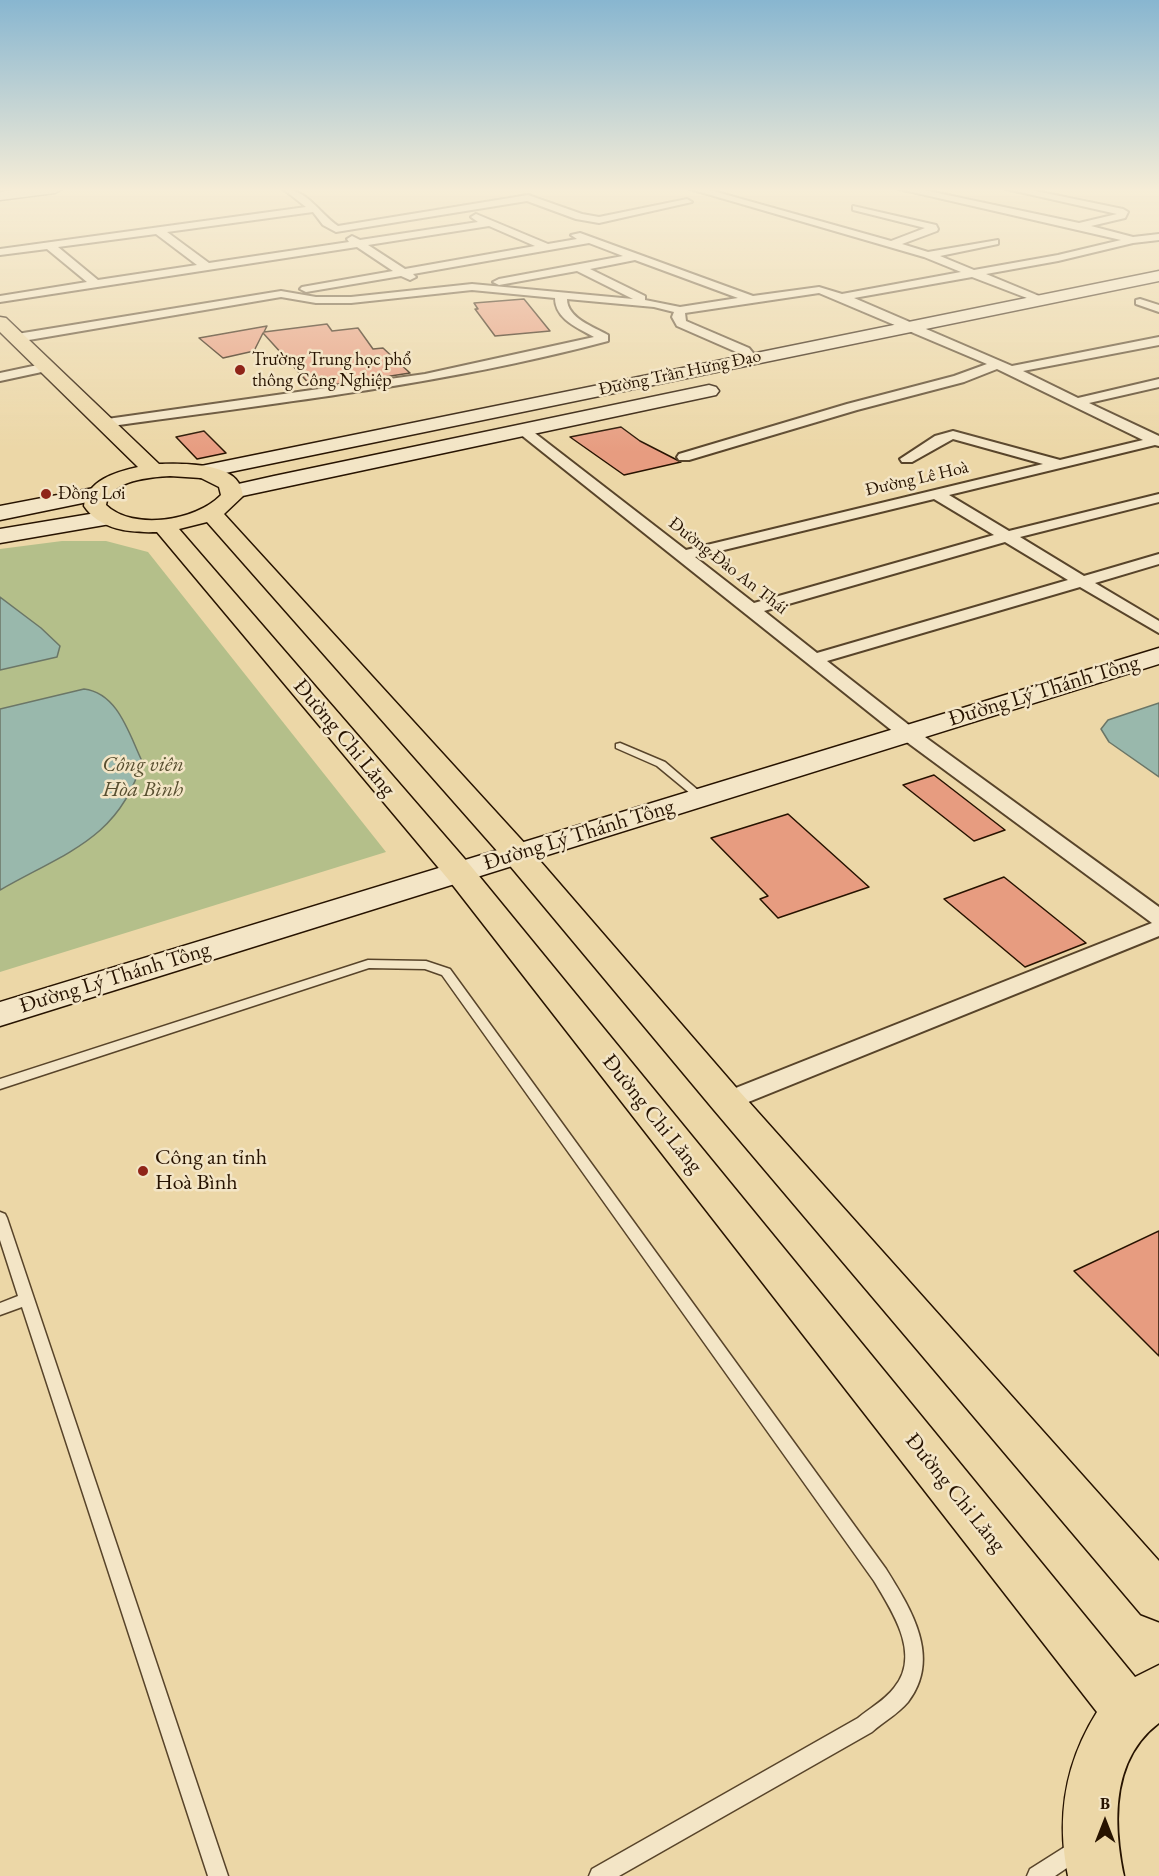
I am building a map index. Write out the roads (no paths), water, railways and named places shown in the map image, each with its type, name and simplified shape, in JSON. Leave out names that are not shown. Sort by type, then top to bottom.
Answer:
[{"type":"main road","name":"Đường Trần Hưng Đạo","points":[[201,472],[1156,277]]},
{"type":"main road","points":[[1101,287],[1150,300]]},
{"type":"main road","points":[[1117,306],[1150,300]]},
{"type":"main road","points":[[0,322],[23,372],[39,388]]},
{"type":"main road","points":[[907,348],[976,334]]},
{"type":"main road","points":[[8,343],[47,367],[154,471]]},
{"type":"main road","points":[[752,358],[781,375]]},
{"type":"main road","name":"Đường Trần Hưng Đạo","points":[[222,503],[274,482],[724,387]]},
{"type":"main road","points":[[505,409],[527,429]]},
{"type":"main road","points":[[111,461],[127,477]]},
{"type":"main road","points":[[0,536],[108,518],[132,524],[163,525],[189,521],[222,503],[229,484],[201,472],[154,471],[127,477],[110,484],[99,493],[95,506],[108,518]]},
{"type":"main road","points":[[0,513],[99,493]]},
{"type":"main road","points":[[222,503],[727,1101],[1159,1597]]},
{"type":"main road","name":"Đường Chi Lăng","points":[[163,525],[459,872],[1144,1701]]},
{"type":"main road","name":"Đường Lý Thánh Tông","points":[[0,1014],[1159,656]]},
{"type":"main road","points":[[1093,1858],[1091,1799],[1097,1767],[1116,1728],[1144,1701]]},
{"type":"street","points":[[87,277],[96,284]]},
{"type":"street","points":[[0,299],[145,277]]},
{"type":"street","points":[[8,343],[379,277]]},
{"type":"street","points":[[411,277],[435,292]]},
{"type":"street","points":[[281,294],[316,300],[351,300],[435,292],[527,277]]},
{"type":"street","points":[[598,277],[654,304]]},
{"type":"street","points":[[690,277],[754,300]]},
{"type":"street","points":[[842,297],[954,277]]},
{"type":"street","points":[[982,277],[1040,300]]},
{"type":"street","points":[[472,287],[654,304],[680,310],[819,290],[842,297],[998,364],[1158,441]]},
{"type":"street","points":[[105,423],[425,378],[604,338],[570,318],[561,306],[561,295]]},
{"type":"street","points":[[1150,300],[1159,309]]},
{"type":"street","points":[[680,310],[678,317],[681,323],[745,351],[752,358]]},
{"type":"street","points":[[1011,370],[1159,341]]},
{"type":"street","points":[[684,456],[852,407],[959,379],[998,364]]},
{"type":"street","points":[[0,377],[47,367]]},
{"type":"street","points":[[1076,402],[1159,383]]},
{"type":"street","name":"Đường Đào An Thái","points":[[527,429],[907,733],[1159,918]]},
{"type":"street","points":[[907,459],[940,439],[953,435],[1063,464]]},
{"type":"street","name":"Đường Lê Hoà","points":[[683,555],[1158,441]]},
{"type":"street","points":[[937,494],[1159,628]]},
{"type":"street","points":[[752,609],[1007,536],[1159,498]]},
{"type":"street","points":[[814,659],[1159,559]]},
{"type":"street","points":[[727,1101],[1159,928]]},
{"type":"lane","points":[[620,747],[661,764],[701,797]]},
{"type":"lane","points":[[0,1084],[368,964],[426,965],[446,972],[880,1575],[912,1631],[915,1670],[902,1694],[865,1725],[599,1876]]},
{"type":"lane","points":[[0,1218],[218,1876]]},
{"type":"lane","points":[[0,1310],[27,1299]]},
{"type":"lane","points":[[1037,1876],[1093,1858]]},
{"type":"place","name":"Trường Trung học phổ thông Công Nghiệp","points":[[240,370]]},
{"type":"place","name":"Đồng Lơi","points":[[46,494]]},
{"type":"place","name":"Công an tỉnh Hoà Bình","points":[[143,1171]]},
{"type":"park label","name":"Công viên Hòa Bình","points":[[143,778]]}]
